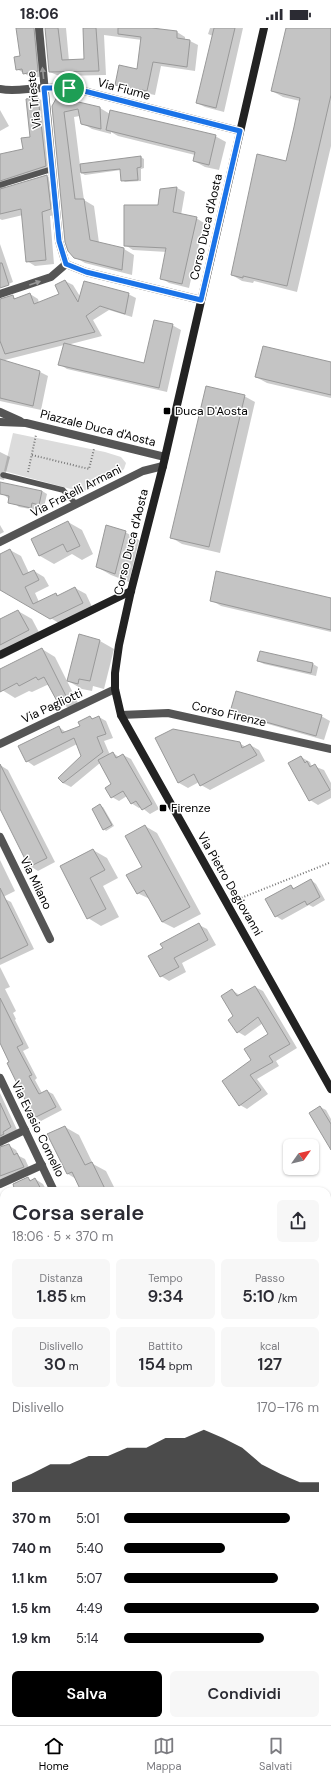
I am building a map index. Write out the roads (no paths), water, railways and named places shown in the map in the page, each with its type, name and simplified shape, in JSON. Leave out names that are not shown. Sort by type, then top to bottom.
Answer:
[{"type":"street","name":"Via Trieste","points":[[39,28],[59,241],[66,264]]},
{"type":"street","name":"Corso Duca d'Aosta","points":[[115,689],[115,673],[119,645],[131,591],[163,466],[264,28]]},
{"type":"street","name":"Via Fiume","points":[[0,89],[11,91],[44,88],[69,88],[240,131]]},
{"type":"street","points":[[0,294],[51,277],[66,264],[86,272],[201,300]]},
{"type":"street","name":"Piazzale Duca d'Aosta","points":[[0,412],[26,423],[165,457]]},
{"type":"street","name":"Piazzale Duca d'Aosta","points":[[0,422],[26,423]]},
{"type":"street","name":"Via Fratelli Armani","points":[[0,542],[143,471],[163,466]]},
{"type":"street","points":[[0,656],[131,591]]},
{"type":"street","name":"Via Pietro Degiovanni","points":[[115,689],[121,715],[331,1089]]},
{"type":"street","name":"Via Pagliotti","points":[[0,744],[115,689]]},
{"type":"street","name":"Corso Firenze","points":[[121,715],[168,713],[331,749]]},
{"type":"street","name":"Via Milano","points":[[0,837],[50,939]]},
{"type":"street","name":"Via Evasio Comello","points":[[0,1078],[52,1187]]},
{"type":"street","points":[[0,1142],[25,1130]]},
{"type":"street","points":[[0,1184],[42,1165]]},
{"type":"lane","points":[[0,185],[52,169]]},
{"type":"lane","points":[[3,475],[63,490],[76,504]]},
{"type":"place","name":"Duca D'Aosta","points":[[167,411]]},
{"type":"place","name":"Firenze","points":[[163,808]]}]
